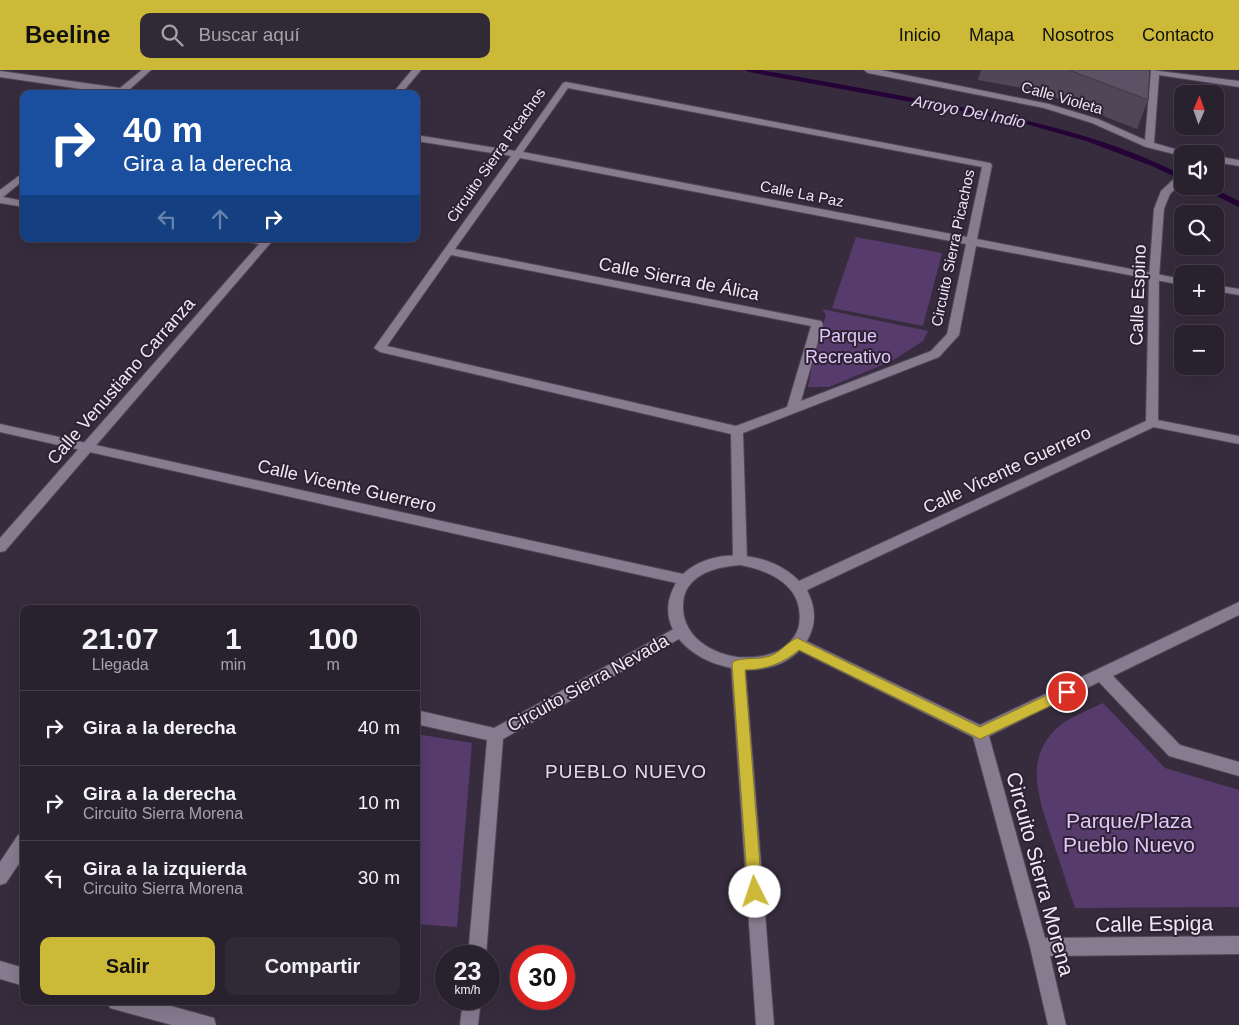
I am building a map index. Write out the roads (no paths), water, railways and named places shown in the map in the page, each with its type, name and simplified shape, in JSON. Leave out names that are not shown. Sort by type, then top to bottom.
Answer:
[{"type":"street","points":[[123,90],[147,70]]},
{"type":"street","points":[[400,90],[417,70]]},
{"type":"street","name":"Calle Violeta","points":[[868,70],[1046,106],[1095,121],[1150,145],[1174,151]]},
{"type":"street","points":[[1150,145],[1153,72],[1239,84]]},
{"type":"street","points":[[0,74],[108,90]]},
{"type":"street","name":"Circuito Sierra Picachos","points":[[566,84],[987,165],[952,336],[934,354],[737,431],[380,348],[516,154],[566,84]]},
{"type":"street","name":"Calle La Paz","points":[[420,139],[516,154],[1174,280]]},
{"type":"street","points":[[1224,160],[1239,163]]},
{"type":"street","points":[[0,196],[20,178]]},
{"type":"street","name":"Calle Espino","points":[[1152,423],[1154,276],[1159,209],[1165,193],[1174,185]]},
{"type":"street","points":[[0,200],[20,203]]},
{"type":"street","name":"Calle Venustiano Carranza","points":[[0,547],[266,242]]},
{"type":"street","name":"Calle Sierra de Álica","points":[[448,251],[817,324],[793,408]]},
{"type":"street","points":[[1224,290],[1239,292]]},
{"type":"street","points":[[1152,423],[1239,440]]},
{"type":"street","name":"Calle Vicente Guerrero","points":[[798,588],[1152,423]]},
{"type":"street","name":"Calle Vicente Guerrero","points":[[0,428],[686,580]]},
{"type":"street","points":[[737,431],[740,560]]},
{"type":"street","points":[[740,560],[757,562],[773,568],[787,577],[798,588],[805,602],[807,617],[805,631],[786,654],[772,661],[756,664],[738,664],[715,659],[695,647],[681,631],[675,613],[677,596],[686,580],[696,571],[709,564],[740,560]]},
{"type":"street","points":[[797,643],[980,733],[1239,608]]},
{"type":"street","name":"Circuito Sierra Nevada","points":[[420,718],[496,735],[681,631]]},
{"type":"street","points":[[738,664],[765,1025]]},
{"type":"street","points":[[1102,675],[1176,751],[1239,769]]},
{"type":"street","name":"Circuito Sierra Morena","points":[[980,733],[1039,948],[1057,1025]]},
{"type":"street","name":"Circuito Sierra Nevada","points":[[478,945],[496,735]]},
{"type":"street","points":[[0,877],[20,847]]},
{"type":"street","name":"Calle Espiga","points":[[1039,948],[1239,945]]},
{"type":"street","points":[[0,970],[20,976]]},
{"type":"street","points":[[132,1005],[207,1025]]},
{"type":"street","points":[[469,1025],[471,1010]]},
{"type":"waterway","name":"Arroyo Del Indio","points":[[749,70],[1016,119],[1089,139],[1155,164],[1174,174]]},
{"type":"waterway","name":"Arroyo Del Indio","points":[[1220,195],[1239,204]]},
{"type":"district","name":"PUEBLO NUEVO","points":[[626,771]]},
{"type":"park label","name":"Parque Recreativo","points":[[848,346]]},
{"type":"park label","name":"Parque/Plaza Pueblo Nuevo","points":[[1129,833]]}]
